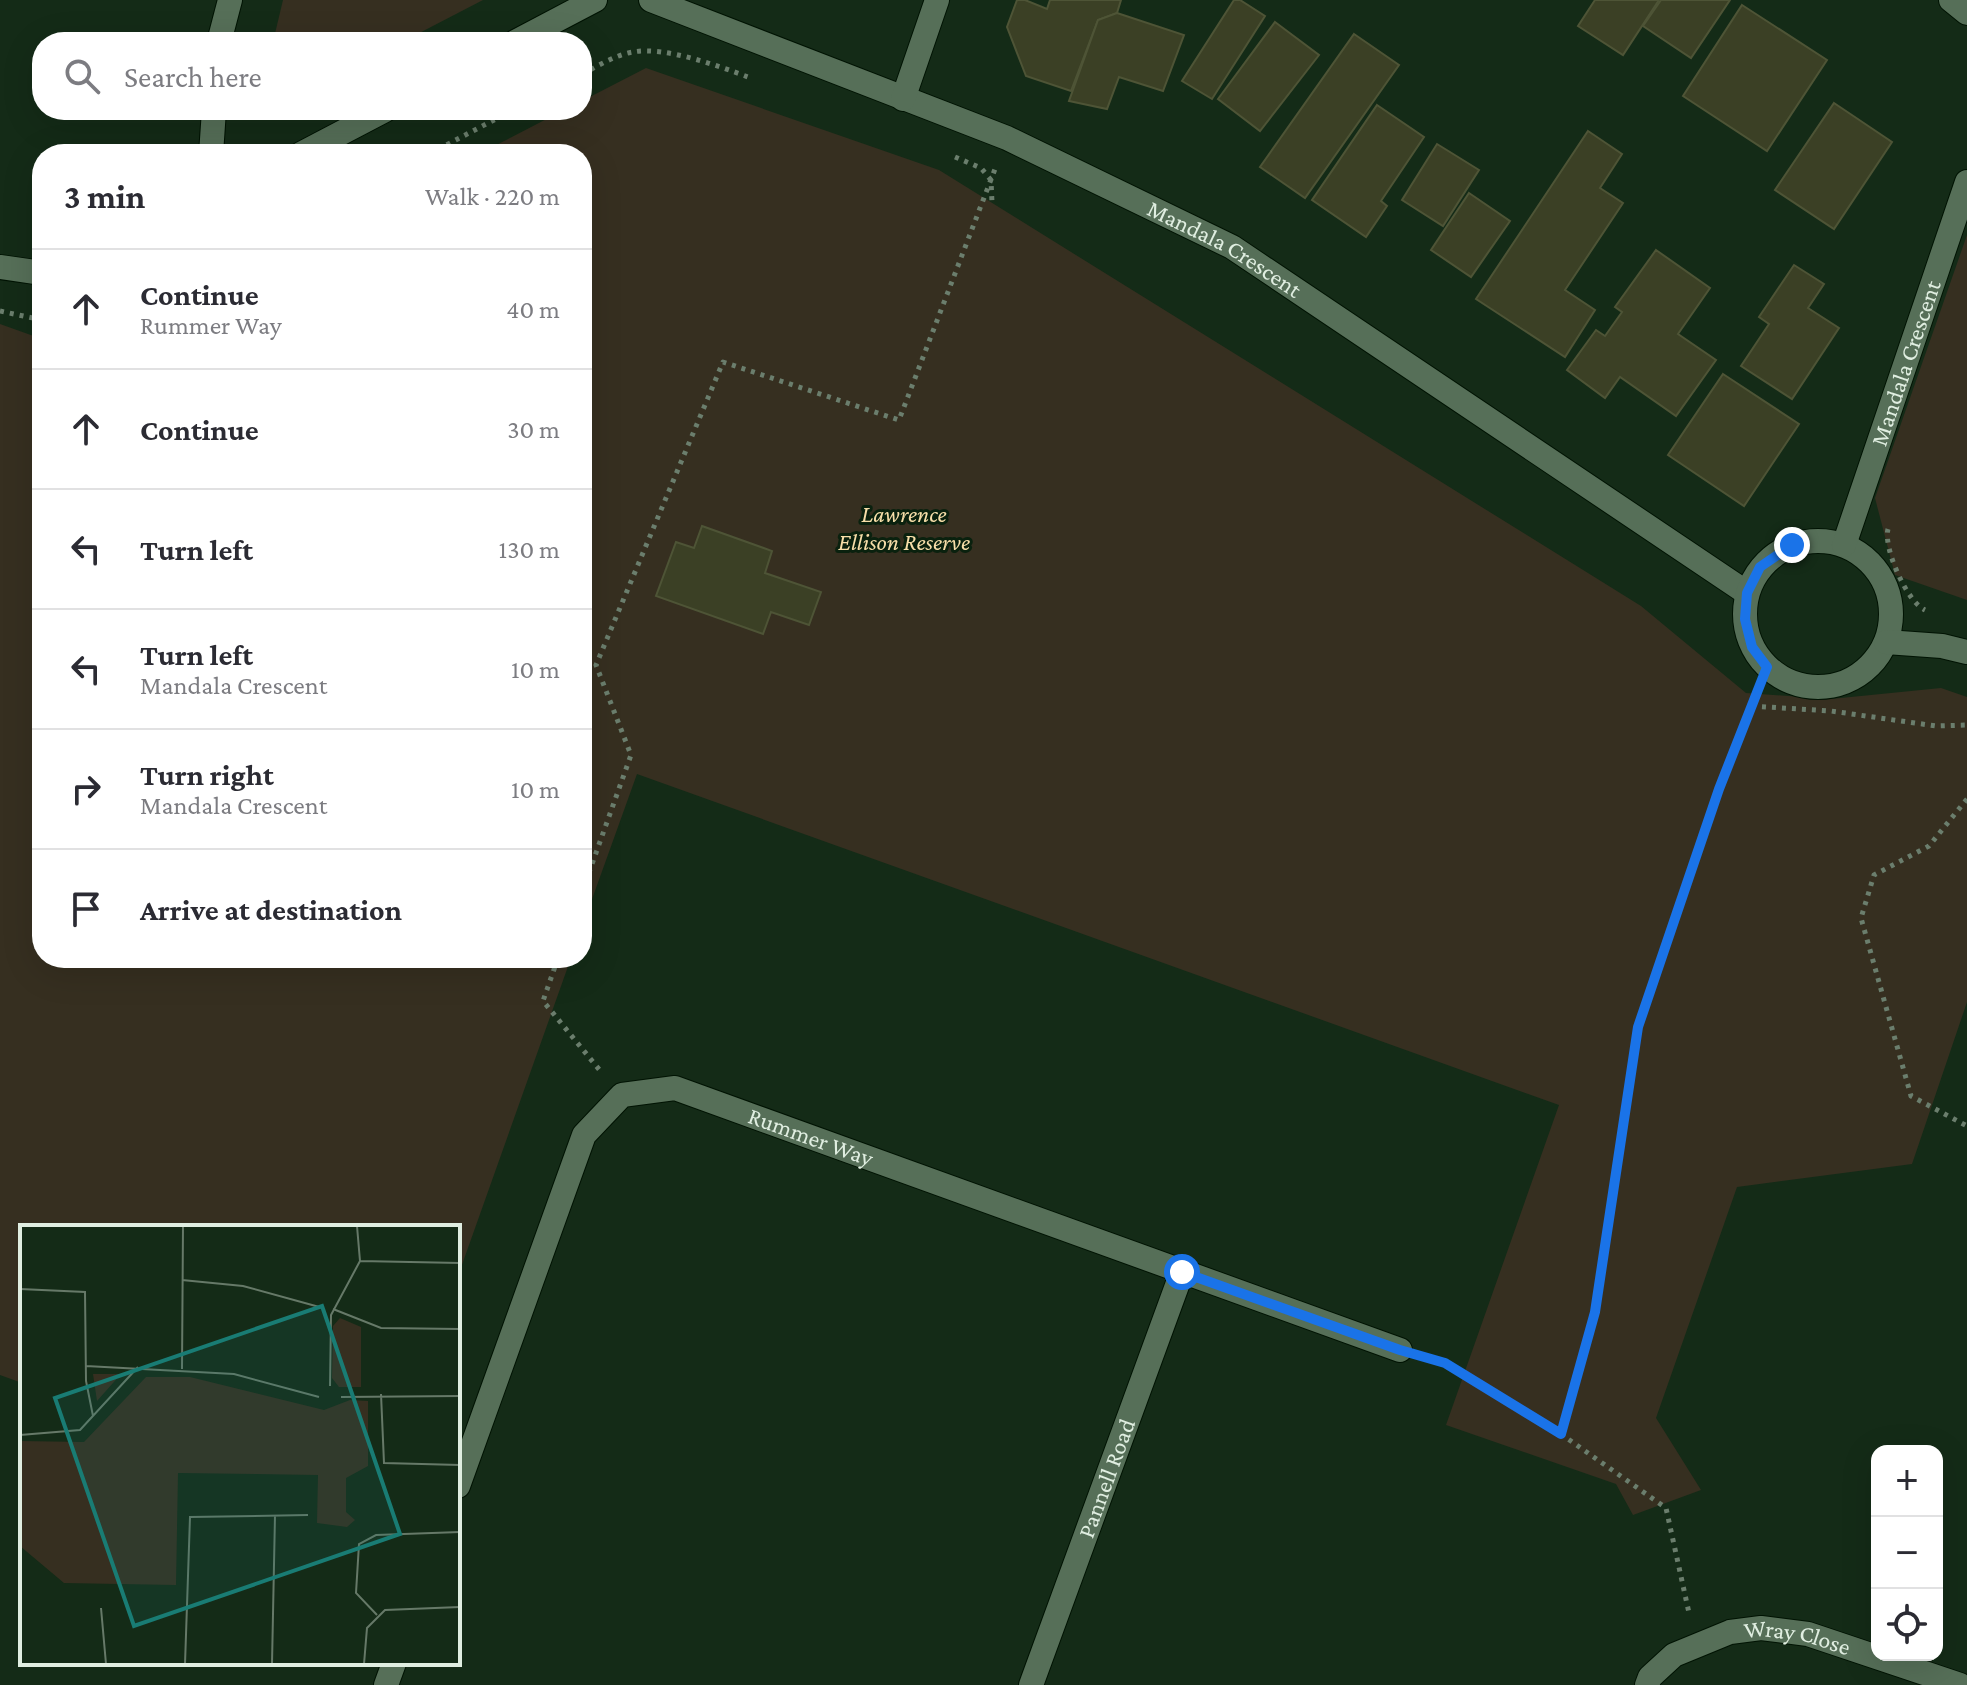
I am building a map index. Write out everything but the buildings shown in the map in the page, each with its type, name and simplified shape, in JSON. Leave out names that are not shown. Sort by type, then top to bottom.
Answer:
[{"type":"street","points":[[222,32],[230,0]]},
{"type":"street","points":[[534,32],[595,0]]},
{"type":"street","name":"Mandala Crescent","points":[[651,0],[1007,138],[1232,247],[1747,593]]},
{"type":"street","points":[[903,99],[937,0]]},
{"type":"street","points":[[1951,0],[1967,13]]},
{"type":"street","points":[[212,144],[213,120]]},
{"type":"street","points":[[320,144],[366,120]]},
{"type":"street","name":"Mandala Crescent","points":[[1844,545],[1967,182]]},
{"type":"street","points":[[0,267],[32,272]]},
{"type":"street","points":[[1816,540],[1844,545],[1867,559],[1888,590],[1892,616],[1886,642],[1871,664],[1847,681],[1817,687],[1792,682],[1767,667],[1752,647],[1745,619],[1747,593],[1760,567],[1792,545],[1816,540]]},
{"type":"street","points":[[1886,642],[1942,646],[1967,652]]},
{"type":"street","name":"Rummer Way","points":[[622,1095],[675,1088],[1400,1350]]},
{"type":"street","points":[[460,1480],[584,1135],[622,1095]]},
{"type":"street","name":"Pannell Road","points":[[1031,1685],[1182,1272]]},
{"type":"street","name":"Wray Close","points":[[1647,1685],[1650,1677],[1674,1655],[1730,1632],[1761,1628],[1808,1634],[1960,1685]]},
{"type":"street","points":[[386,1685],[393,1665]]},
{"type":"path","points":[[592,69],[614,57],[636,51],[671,54],[757,80]]},
{"type":"path","points":[[448,144],[494,120]]},
{"type":"path","points":[[592,864],[631,755],[596,665],[723,362],[899,420],[1007,138]]},
{"type":"path","points":[[953,156],[981,168],[991,180],[992,203]]},
{"type":"path","points":[[0,311],[32,318]]},
{"type":"path","points":[[1888,525],[1885,537],[1900,577],[1915,605],[1937,615]]},
{"type":"path","points":[[1561,1434],[1595,1312],[1638,1027],[1719,789],[1767,667]]},
{"type":"path","points":[[1752,706],[1831,711],[1936,726],[1967,725]]},
{"type":"path","points":[[1967,799],[1929,846],[1874,875],[1861,918],[1911,1096],[1967,1126]]},
{"type":"path","points":[[555,968],[543,1001],[622,1095]]},
{"type":"path","points":[[1400,1350],[1445,1363],[1561,1434],[1666,1508],[1696,1645]]},
{"type":"green space","points":[[283,0],[483,0],[421,32],[275,32]]},
{"type":"green space","name":"Lawrence Ellison Reserve","points":[[646,68],[939,170],[1641,606],[1746,693],[1831,699],[1941,688],[1967,697],[1967,1002],[1912,1164],[1737,1187],[1656,1418],[1701,1490],[1633,1515],[1616,1484],[1446,1425],[1559,1105],[637,774],[592,899],[592,144],[498,144],[545,120],[592,120],[592,96]]},
{"type":"green space","points":[[1967,235],[1967,600],[1895,575],[1875,498]]},
{"type":"green space","points":[[0,324],[32,335],[32,968],[567,968],[460,1270],[460,1225],[20,1225],[20,1382],[0,1375]]},
{"type":"route","points":[[1182,1272],[1400,1350],[1445,1363],[1561,1434],[1595,1312],[1638,1027],[1719,789],[1767,667],[1752,647],[1745,619],[1747,593],[1760,567],[1792,545]]}]
